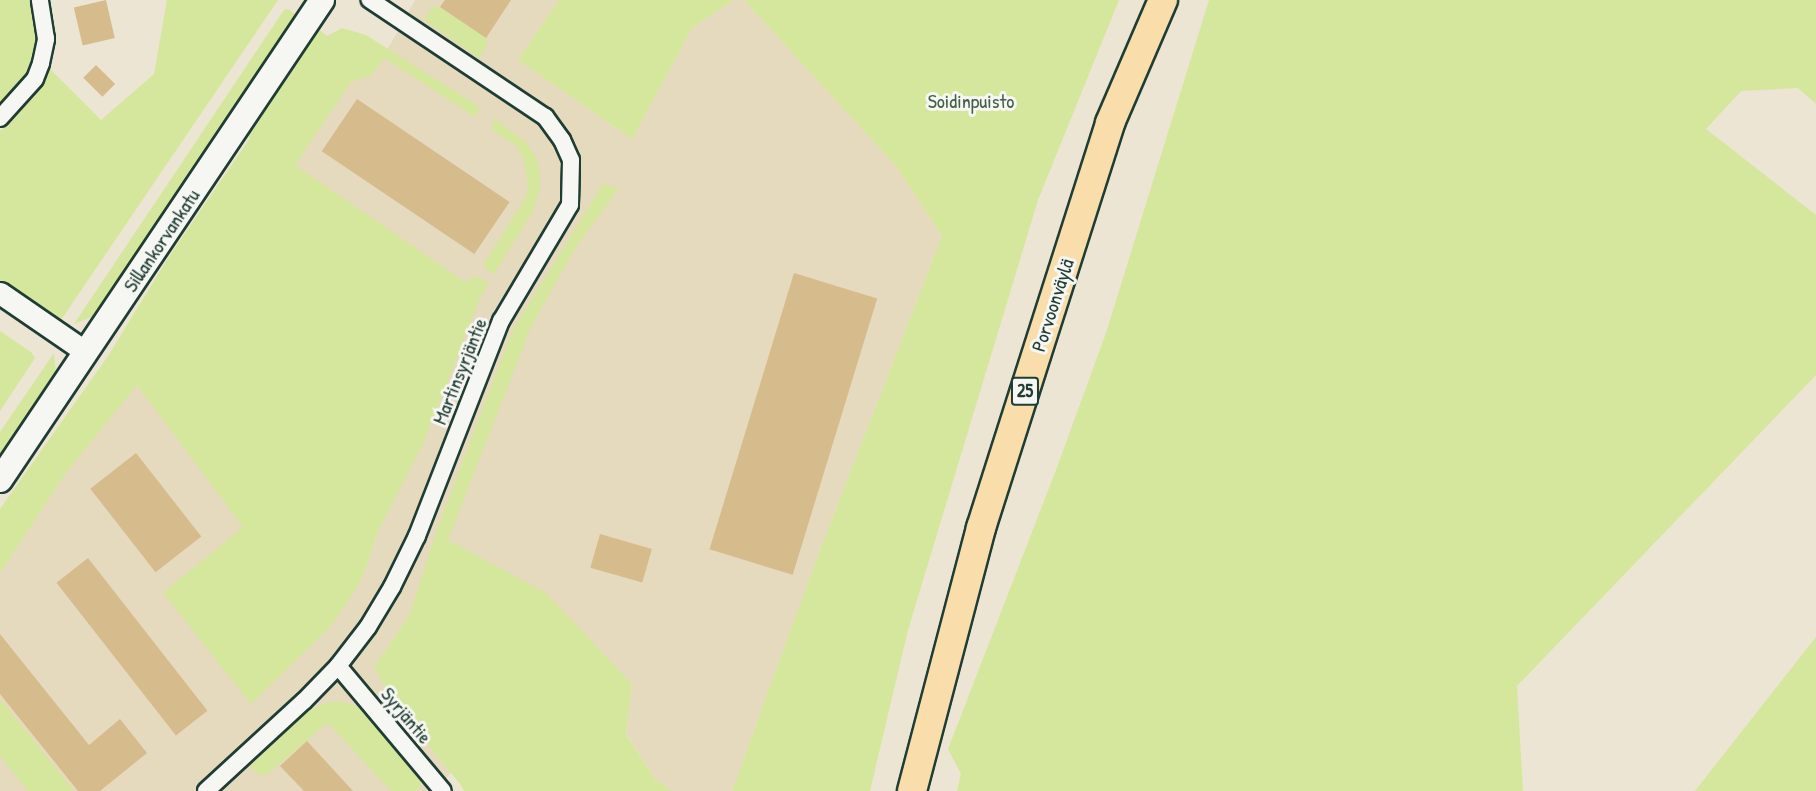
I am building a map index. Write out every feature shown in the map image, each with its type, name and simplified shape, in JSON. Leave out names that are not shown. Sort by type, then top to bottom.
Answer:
[{"type":"highway","name":"Porvoonväylä","points":[[912,791],[996,483],[1110,123],[1163,0]]},
{"type":"main road","name":"Sillankorvankatu","points":[[0,480],[322,0]]},
{"type":"street","points":[[0,117],[35,79],[41,63],[46,39],[40,0]]},
{"type":"street","name":"Martinsyrjäntie","points":[[206,791],[338,666],[368,627],[412,546],[501,321],[570,205],[571,160],[562,140],[545,117],[370,0]]},
{"type":"street","points":[[0,293],[86,351]]},
{"type":"street","name":"Syrjäntie","points":[[338,666],[443,791]]},
{"type":"shaded area","points":[[415,0],[559,0],[518,60],[632,139],[692,28],[734,0],[744,0],[895,165],[942,236],[812,571],[732,791],[673,791],[655,779],[626,733],[632,684],[410,614],[374,667],[396,707],[451,773],[435,791],[0,791],[0,573],[66,473],[136,385],[356,589],[368,563],[378,531],[279,123],[385,54]]},
{"type":"green space","points":[[0,0],[32,0],[37,44],[31,70],[0,107]]},
{"type":"green space","points":[[167,0],[278,0],[61,320],[57,319],[0,282],[0,131],[36,95],[50,69],[101,120],[154,74]]},
{"type":"green space","points":[[559,0],[734,0],[692,28],[632,139],[518,60]]},
{"type":"green space","name":"Soidinpuisto","points":[[744,0],[1119,0],[1038,200],[908,630],[870,791],[732,791],[812,571],[942,236],[895,165]]},
{"type":"green space","points":[[1209,0],[1816,0],[1816,104],[1798,88],[1741,91],[1706,129],[1816,215],[1816,375],[1517,686],[1523,791],[957,791],[961,774],[948,749],[1056,470],[1106,333]]},
{"type":"green space","points":[[432,7],[440,7],[486,38],[487,45],[479,58],[424,20]]},
{"type":"green space","points":[[288,9],[297,16],[95,316],[74,324],[284,10]]},
{"type":"green space","points":[[317,28],[327,36],[342,28],[366,35],[480,107],[475,117],[384,58],[371,76],[351,82],[295,165],[465,282],[476,276],[489,283],[480,298],[423,444],[378,531],[368,563],[356,589],[330,627],[251,704],[163,593],[243,527],[137,385],[66,473],[0,573],[0,509],[108,356],[168,258],[250,138],[245,133]]},
{"type":"green space","points":[[494,118],[526,142],[536,157],[540,189],[532,213],[494,274],[484,268],[484,264],[526,197],[528,188],[524,158],[516,146],[491,129]]},
{"type":"green space","points":[[603,184],[619,188],[575,249],[531,327],[448,540],[546,593],[632,684],[626,734],[655,779],[673,791],[464,791],[396,707],[374,667],[410,614],[435,535],[513,329]]},
{"type":"green space","points":[[0,331],[31,352],[35,358],[0,411]]},
{"type":"green space","points":[[54,353],[56,375],[0,459],[0,432]]},
{"type":"green space","points":[[1816,637],[1816,791],[1695,791]]},
{"type":"green space","points":[[0,700],[74,791],[28,791],[0,756]]},
{"type":"green space","points":[[329,702],[342,702],[356,706],[368,716],[421,782],[421,786],[416,791],[391,791],[330,725],[326,724],[266,775],[258,774],[252,769],[252,764],[310,710]]},
{"type":"building","points":[[106,0],[115,38],[83,45],[74,7]]},
{"type":"building","points":[[445,0],[511,0],[486,38],[440,7]]},
{"type":"building","points":[[96,65],[115,84],[102,97],[83,78]]},
{"type":"building","points":[[357,99],[510,202],[474,254],[322,151]]},
{"type":"building","points":[[794,273],[877,298],[793,575],[710,549]]},
{"type":"building","points":[[136,453],[201,537],[156,572],[90,489]]},
{"type":"building","points":[[600,534],[652,549],[642,583],[590,568]]},
{"type":"building","points":[[88,558],[207,711],[176,736],[56,583]]},
{"type":"building","points":[[0,634],[89,745],[120,719],[147,753],[100,791],[78,791],[0,694]]},
{"type":"building","points":[[307,741],[353,791],[304,791],[280,766]]}]
